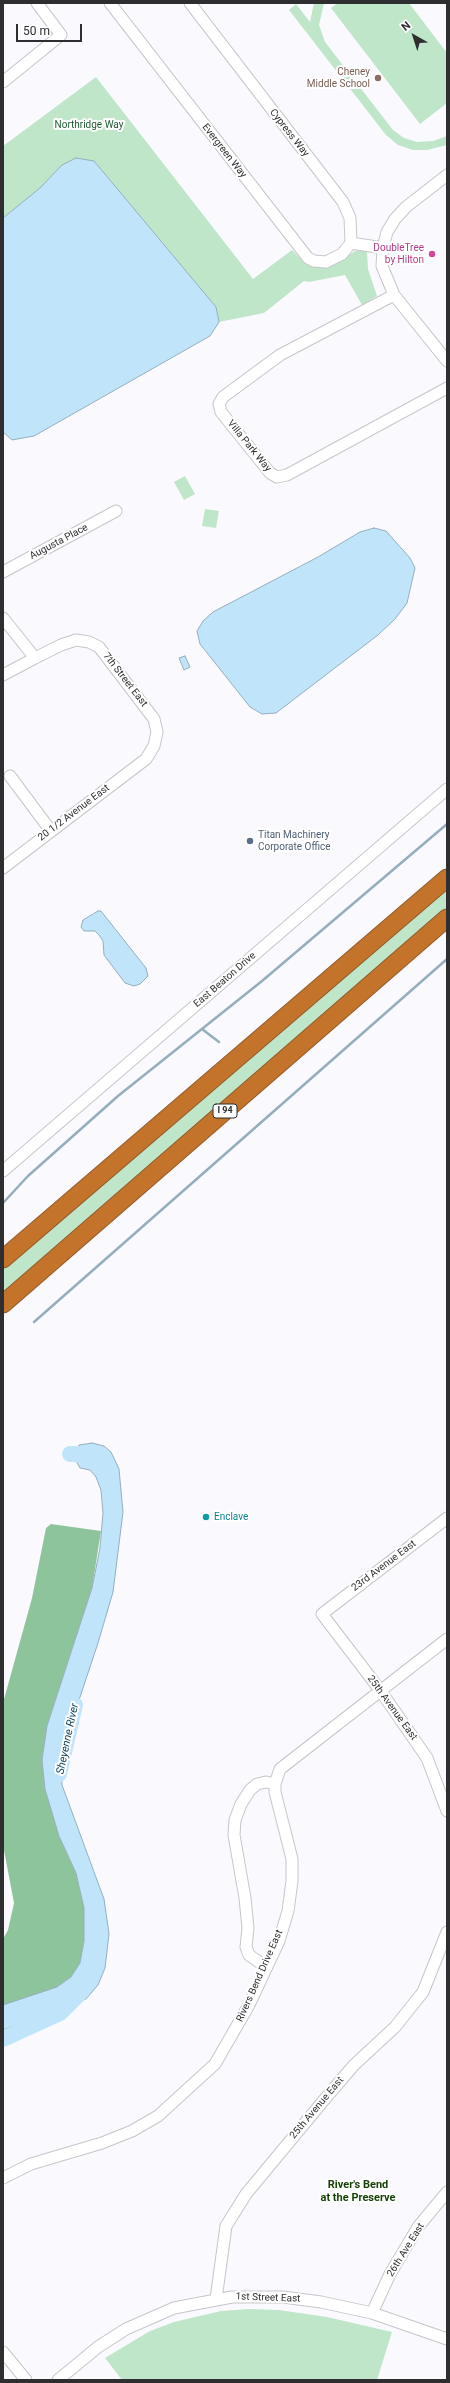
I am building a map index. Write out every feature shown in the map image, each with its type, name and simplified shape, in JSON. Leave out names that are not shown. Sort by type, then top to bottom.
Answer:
[{"type":"highway","points":[[426,896],[447,874]]},
{"type":"highway","points":[[3,1259],[447,878]]},
{"type":"highway","name":"I 94","points":[[3,1304],[447,918]]},
{"type":"street","points":[[3,82],[61,36],[37,3]]},
{"type":"street","name":"Evergreen Way","points":[[110,3],[308,258],[314,261],[326,262],[342,254],[350,243]]},
{"type":"street","name":"Cypress Way","points":[[190,3],[343,202],[350,218],[350,243]]},
{"type":"street","points":[[447,175],[427,190],[395,219],[388,232],[383,248],[382,266],[394,295],[447,361]]},
{"type":"street","points":[[350,243],[383,248]]},
{"type":"street","name":"Villa Park Way","points":[[394,295],[280,355],[223,396],[219,404],[221,412],[270,473],[277,477],[287,475],[447,388]]},
{"type":"street","name":"Augusta Place","points":[[3,572],[116,511]]},
{"type":"street","points":[[3,618],[35,658]]},
{"type":"street","name":"7th Street East","points":[[3,676],[61,645],[76,640],[89,642],[99,648],[154,719],[157,732],[156,739],[154,746],[146,759]]},
{"type":"street","name":"20 1/2 Avenue East","points":[[3,868],[146,759]]},
{"type":"street","points":[[10,776],[51,831]]},
{"type":"street","name":"East Beaton Drive","points":[[3,1171],[447,789]]},
{"type":"street","name":"23rd Avenue East","points":[[322,1614],[447,1518]]},
{"type":"street","name":"25th Avenue East","points":[[322,1614],[380,1690],[427,1758],[447,1811]]},
{"type":"street","points":[[266,1967],[249,1955],[246,1947],[248,1928],[245,1898],[234,1835],[235,1820],[241,1804],[250,1790],[257,1784],[266,1782],[275,1784],[280,1769],[286,1763],[447,1639]]},
{"type":"street","name":"Rivers Bend Drive East","points":[[3,2178],[31,2164],[102,2143],[132,2131],[158,2116],[215,2064],[246,2012],[278,1940],[288,1911],[292,1881],[289,1841],[276,1798],[275,1784]]},
{"type":"street","name":"25th Avenue East","points":[[216,2299],[226,2226],[246,2194],[324,2100],[354,2066],[395,2027],[423,1992],[447,1935]]},
{"type":"street","name":"26th Ave East","points":[[372,2313],[390,2274],[418,2227],[447,2192]]},
{"type":"street","name":"1st Street East","points":[[58,2380],[98,2347],[126,2329],[174,2308],[216,2299],[248,2296],[283,2297],[321,2302],[372,2313],[447,2339]]},
{"type":"street","points":[[3,2352],[26,2380]]},
{"type":"green space","points":[[314,3],[324,3],[319,25],[325,42],[393,130],[404,138],[417,142],[433,141],[447,136],[447,145],[427,150],[413,150],[398,145],[386,135],[289,10],[296,4],[310,22]]},
{"type":"green space","points":[[338,3],[409,3],[447,53],[447,103],[420,124],[331,8]]},
{"type":"green space","name":"Northridge Way","points":[[96,77],[253,279],[292,250],[305,263],[322,267],[338,262],[355,251],[364,250],[367,251],[368,269],[377,296],[362,305],[345,275],[309,282],[304,281],[264,313],[219,322],[216,307],[94,161],[62,165],[40,188],[3,218],[3,146]]},
{"type":"green space","points":[[185,476],[195,494],[184,500],[174,482]]},
{"type":"green space","points":[[205,509],[219,511],[216,528],[202,526]]},
{"type":"green space","points":[[447,886],[447,908],[3,1292],[3,1268]]},
{"type":"green space","points":[[51,1524],[101,1531],[92,1588],[47,1726],[42,1760],[45,1789],[59,1836],[76,1873],[84,1908],[84,1941],[80,1963],[71,1977],[57,1987],[3,2005],[3,1939],[8,1930],[14,1903],[3,1845],[3,1703],[32,1598],[46,1528]]},
{"type":"green space","points":[[249,2309],[279,2310],[327,2317],[392,2332],[377,2380],[122,2380],[105,2358],[150,2331],[174,2322],[221,2311]]},
{"type":"water","points":[[76,158],[94,161],[216,307],[219,322],[210,336],[34,436],[12,440],[3,432],[3,218],[40,188],[62,165]]},
{"type":"water","points":[[374,528],[386,531],[410,558],[415,568],[407,603],[395,619],[378,635],[276,713],[262,714],[250,707],[200,644],[197,631],[203,621],[213,612],[318,557],[360,532]]},
{"type":"water","points":[[185,656],[190,667],[184,670],[179,658]]},
{"type":"water","points":[[98,911],[101,911],[146,968],[148,976],[140,984],[134,986],[125,983],[104,955],[103,941],[99,935],[95,931],[84,931],[81,927],[83,920]]},
{"type":"water","points":[[92,1443],[104,1446],[111,1452],[119,1469],[123,1512],[113,1592],[98,1643],[68,1733],[61,1762],[62,1785],[104,1899],[109,1934],[105,1968],[98,1985],[86,1999],[3,2030],[3,2005],[57,1987],[71,1977],[80,1963],[84,1941],[84,1908],[76,1873],[59,1836],[45,1789],[42,1760],[47,1726],[92,1588],[100,1548],[103,1513],[101,1490],[96,1477],[90,1470],[80,1468],[76,1461],[79,1445]]},
{"type":"waterway","points":[[3,1203],[28,1176],[118,1096],[262,981],[447,824]]},
{"type":"waterway","points":[[34,1322],[447,959]]},
{"type":"waterway","points":[[202,1029],[219,1042]]},
{"type":"waterway","name":"Sheyenne River","points":[[70,1454],[99,1455]]},
{"type":"waterway","name":"Sheyenne River","points":[[59,1774],[75,1705]]},
{"type":"waterway","name":"Sheyenne River","points":[[3,2039],[60,2013],[82,1991]]},
{"type":"place","name":"Cheney Middle School","points":[[378,78]]},
{"type":"place","name":"DoubleTree by Hilton","points":[[432,254]]},
{"type":"place","name":"Titan Machinery Corporate Office","points":[[250,841]]},
{"type":"place","name":"Enclave","points":[[206,1517]]},
{"type":"district","name":"River's Bend at the Preserve","points":[[358,2191]]}]
